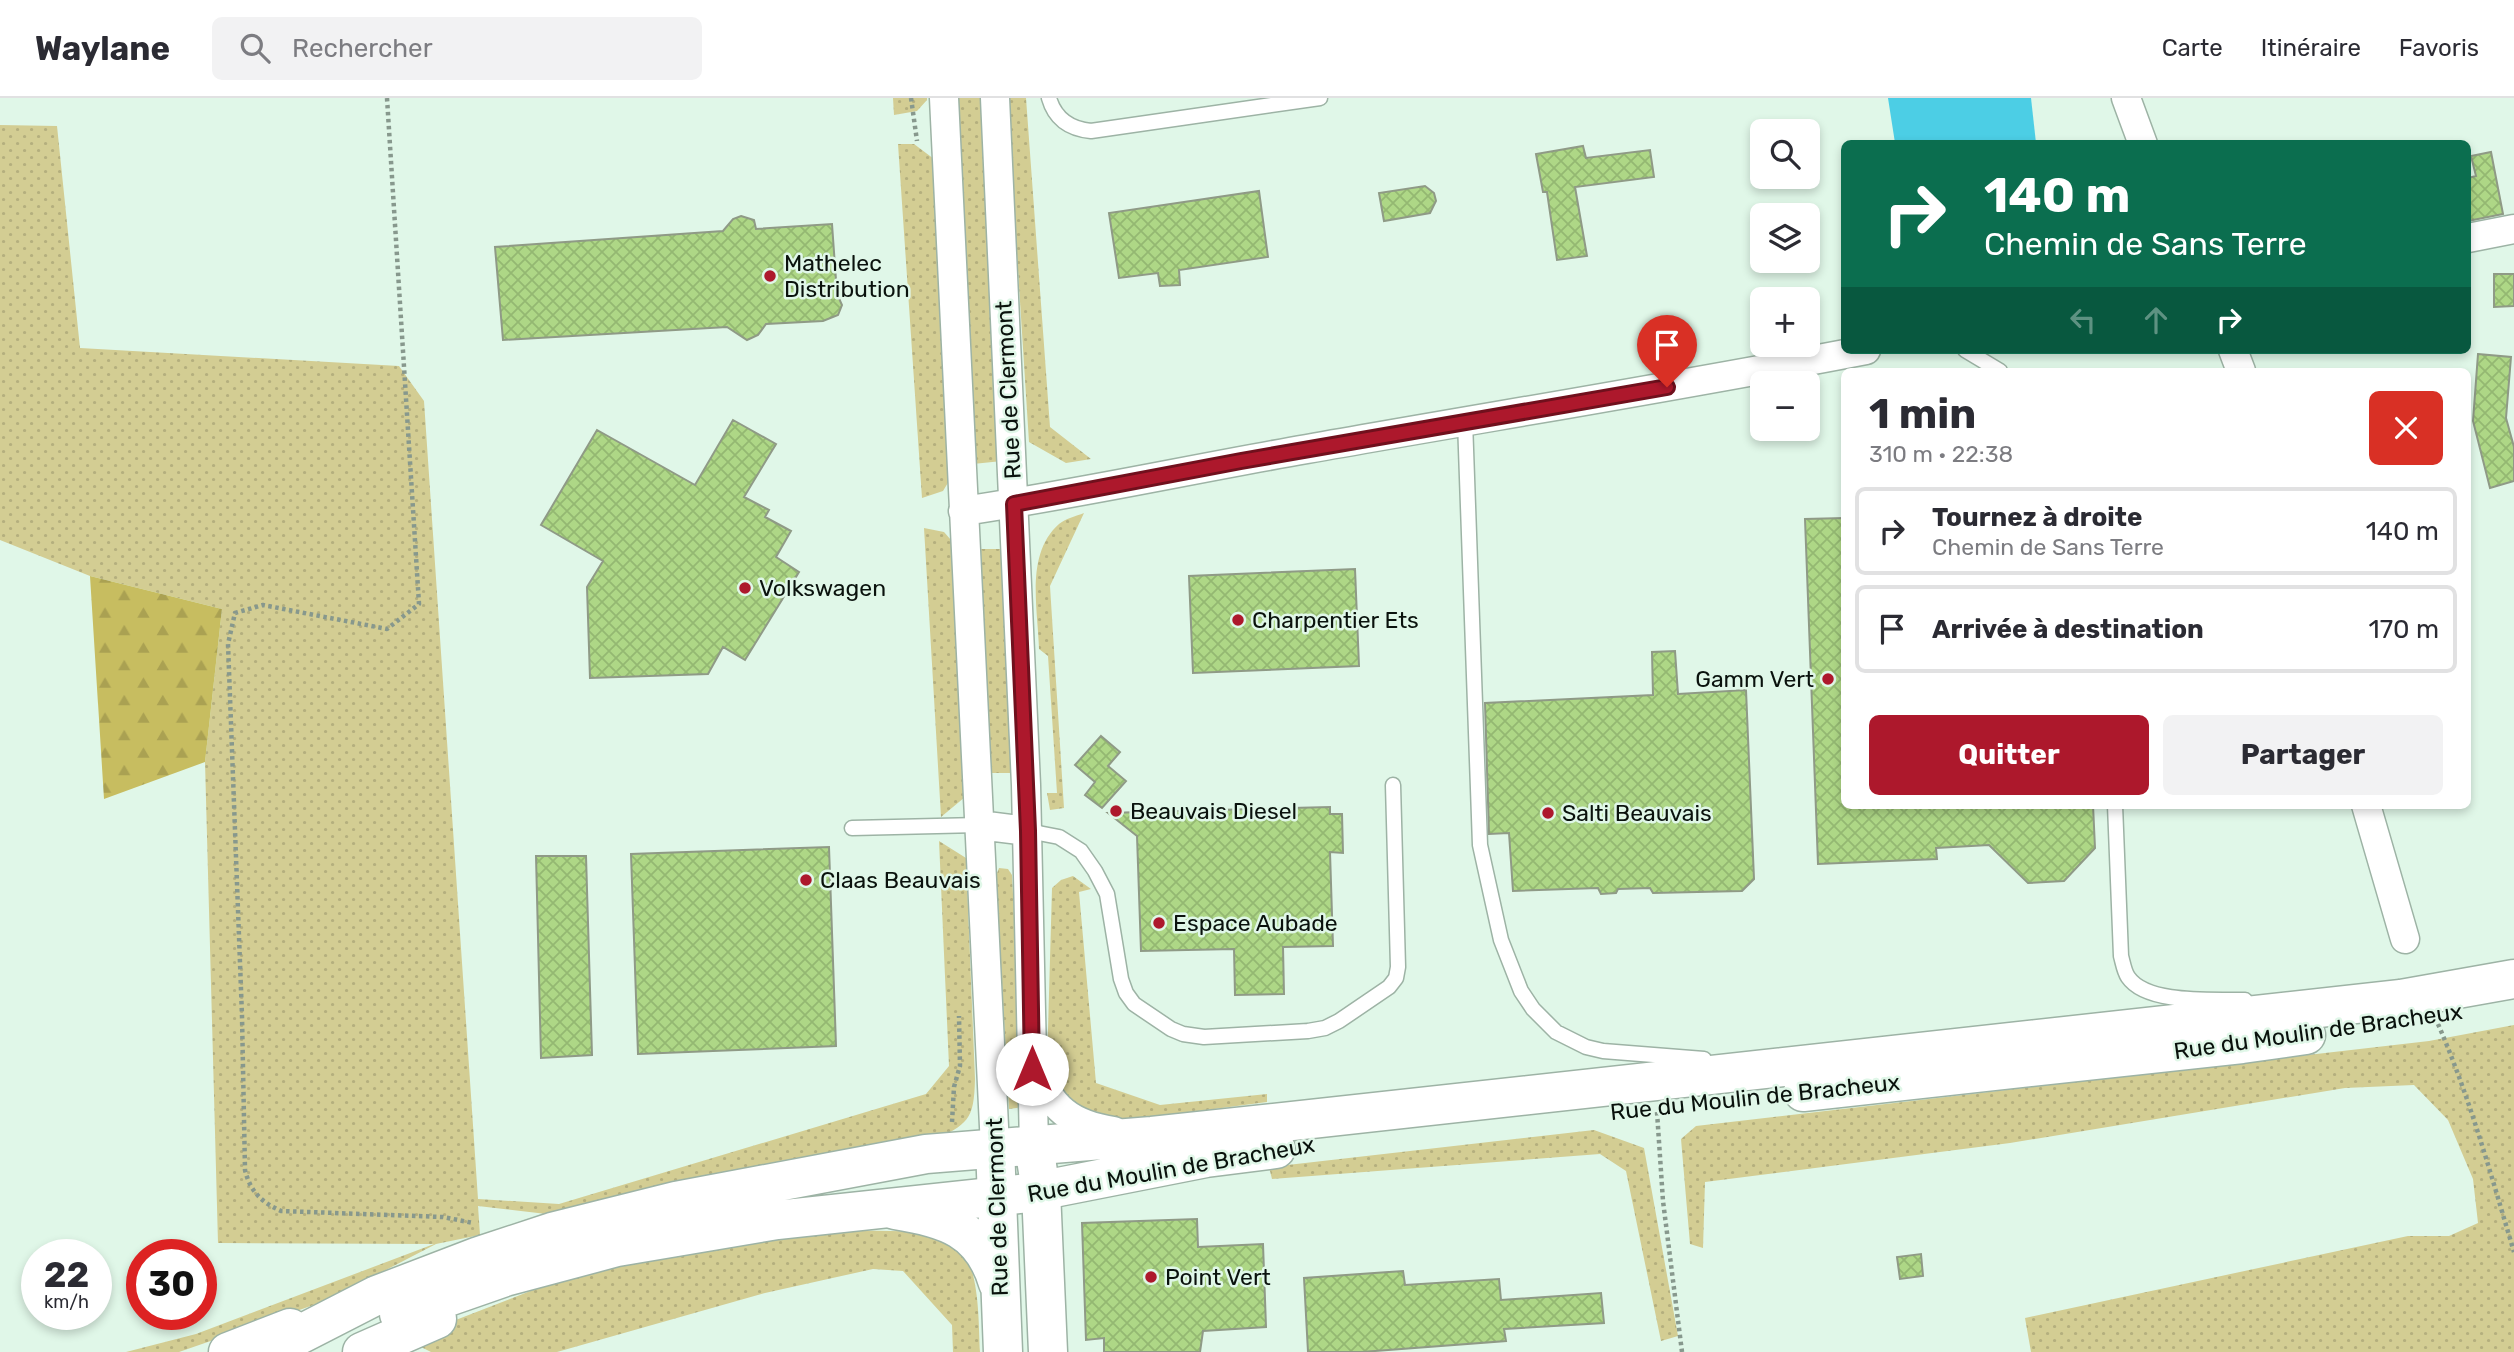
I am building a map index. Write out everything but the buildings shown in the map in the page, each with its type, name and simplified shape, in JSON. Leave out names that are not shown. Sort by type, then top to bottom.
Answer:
[{"type":"main road","name":"Rue du Moulin de Bracheux","points":[[377,1296],[515,1244],[617,1215],[702,1195],[903,1157],[995,1147],[1152,1136],[2358,1003],[2454,991],[2514,979]]},
{"type":"main road","name":"Rue du Moulin de Bracheux","points":[[617,1247],[756,1223],[1041,1191],[1239,1153],[2242,1044],[2514,1003]]},
{"type":"main road","name":"Rue de Clermont","points":[[1034,1146],[1041,1191],[1048,1352]]},
{"type":"main road","name":"Rue de Clermont","points":[[995,1147],[1003,1352]]},
{"type":"main road","points":[[886,1208],[929,1216],[963,1231],[987,1257],[1001,1290]]},
{"type":"main road","points":[[314,1352],[459,1292],[552,1263],[617,1247]]},
{"type":"main road","points":[[362,1352],[452,1312],[617,1247]]},
{"type":"main road","points":[[228,1352],[377,1296]]},
{"type":"main road","points":[[266,1352],[377,1296]]},
{"type":"street","name":"Rue de Clermont","points":[[944,98],[995,1147]]},
{"type":"street","name":"Rue de Clermont","points":[[995,98],[1028,831],[1034,1146]]},
{"type":"street","points":[[2126,98],[2142,140]]},
{"type":"street","points":[[2471,237],[2514,229]]},
{"type":"street","points":[[963,511],[1846,354]]},
{"type":"street","points":[[2367,809],[2404,939]]},
{"type":"street","points":[[979,825],[1028,831]]},
{"type":"street","points":[[1033,1042],[1036,1064],[1044,1086],[1060,1108],[1071,1117],[1093,1128],[1152,1136]]},
{"type":"lane","points":[[1049,98],[1052,107],[1064,122],[1080,130],[1091,131],[1320,98]]},
{"type":"lane","points":[[1972,354],[1995,368]]},
{"type":"lane","points":[[1465,421],[1480,845],[1501,940],[1521,991],[1533,1009],[1556,1032],[1595,1049],[1623,1054],[1796,1065]]},
{"type":"lane","points":[[1028,831],[1059,837],[1081,851],[1096,871],[1107,894],[1123,987],[1134,1004],[1171,1029],[1196,1037],[1317,1030],[1339,1021],[1389,987],[1396,978],[1398,967],[1393,785]]},
{"type":"lane","points":[[2115,809],[2121,956],[2129,978],[2139,988],[2159,996],[2358,1003]]},
{"type":"lane","points":[[852,828],[979,825]]},
{"type":"path","points":[[387,98],[419,604],[387,628],[263,605],[235,613],[228,644],[245,1170],[253,1191],[269,1206],[281,1211],[456,1219],[470,1222],[515,1244]]},
{"type":"path","points":[[2434,1016],[2463,1088],[2514,1252]]},
{"type":"path","points":[[1657,1107],[1663,1200],[1682,1352]]},
{"type":"shaded area","points":[[893,98],[927,100],[917,111],[894,115]]},
{"type":"shaded area","points":[[954,98],[983,98],[1002,461],[973,464]]},
{"type":"shaded area","points":[[1007,98],[1026,98],[1050,427],[1091,459],[1066,463],[1029,442]]},
{"type":"shaded area","points":[[0,125],[57,126],[80,348],[399,366],[424,401],[478,1199],[559,1204],[926,1094],[949,1066],[939,841],[966,858],[975,1079],[973,1104],[967,1119],[932,1142],[555,1215],[478,1206],[480,1235],[436,1244],[328,1300],[179,1352],[126,1352],[207,1330],[217,1330],[217,1326],[434,1244],[218,1243],[205,762],[222,609],[90,576],[0,540]]},
{"type":"shaded area","points":[[898,144],[914,144],[934,159],[949,481],[943,491],[922,498]]},
{"type":"shaded area","points":[[1084,513],[1050,586],[1064,808],[1050,810],[1047,793],[1057,793],[1048,656],[1039,649],[1037,566],[1048,536],[1059,524]]},
{"type":"shaded area","points":[[924,528],[944,532],[951,540],[965,797],[941,817]]},
{"type":"shaded area","points":[[981,549],[1008,549],[1015,773],[989,773]]},
{"type":"shaded area","points":[[999,868],[1008,869],[1012,875],[1024,1107],[1009,1109],[996,876]]},
{"type":"shaded area","points":[[1073,876],[1091,889],[1079,892],[1096,1083],[1160,1105],[1267,1094],[1267,1102],[1131,1120],[1078,1110],[1062,1091],[1047,1065],[1052,888],[1061,880]]},
{"type":"shaded area","points":[[2514,1025],[2514,1352],[2031,1352],[2025,1318],[2408,1236],[2449,1236],[2478,1223],[2473,1179],[2448,1120],[2414,1085],[2345,1088],[2010,1143],[1705,1182],[1703,1248],[1690,1244],[1681,1139],[1696,1126],[2429,1041]]},
{"type":"shaded area","points":[[1594,1130],[1644,1148],[1678,1336],[1661,1341],[1626,1171],[1600,1154],[1272,1179],[1269,1167]]},
{"type":"shaded area","points":[[836,1230],[945,1232],[957,1241],[971,1269],[975,1286],[980,1352],[953,1352],[952,1325],[903,1271],[873,1269],[765,1293],[557,1352],[431,1352],[419,1346],[417,1335],[538,1288],[625,1262]]},
{"type":"green space","points":[[90,576],[222,609],[205,762],[104,799]]},
{"type":"water","points":[[1888,98],[2031,98],[2036,140],[1895,140]]},
{"type":"place","name":"Mathelec Distribution","points":[[770,276]]},
{"type":"place","name":"Volkswagen","points":[[745,588]]},
{"type":"place","name":"Charpentier Ets","points":[[1238,620]]},
{"type":"place","name":"Gamm Vert","points":[[1828,679]]},
{"type":"place","name":"Beauvais Diesel","points":[[1116,811]]},
{"type":"place","name":"Salti Beauvais","points":[[1548,813]]},
{"type":"place","name":"Claas Beauvais","points":[[806,880]]},
{"type":"place","name":"Espace Aubade","points":[[1159,923]]},
{"type":"place","name":"Point Vert","points":[[1151,1277]]},
{"type":"route","points":[[1032,1069],[1028,831],[1014,504],[1241,461],[1667,387]]}]
